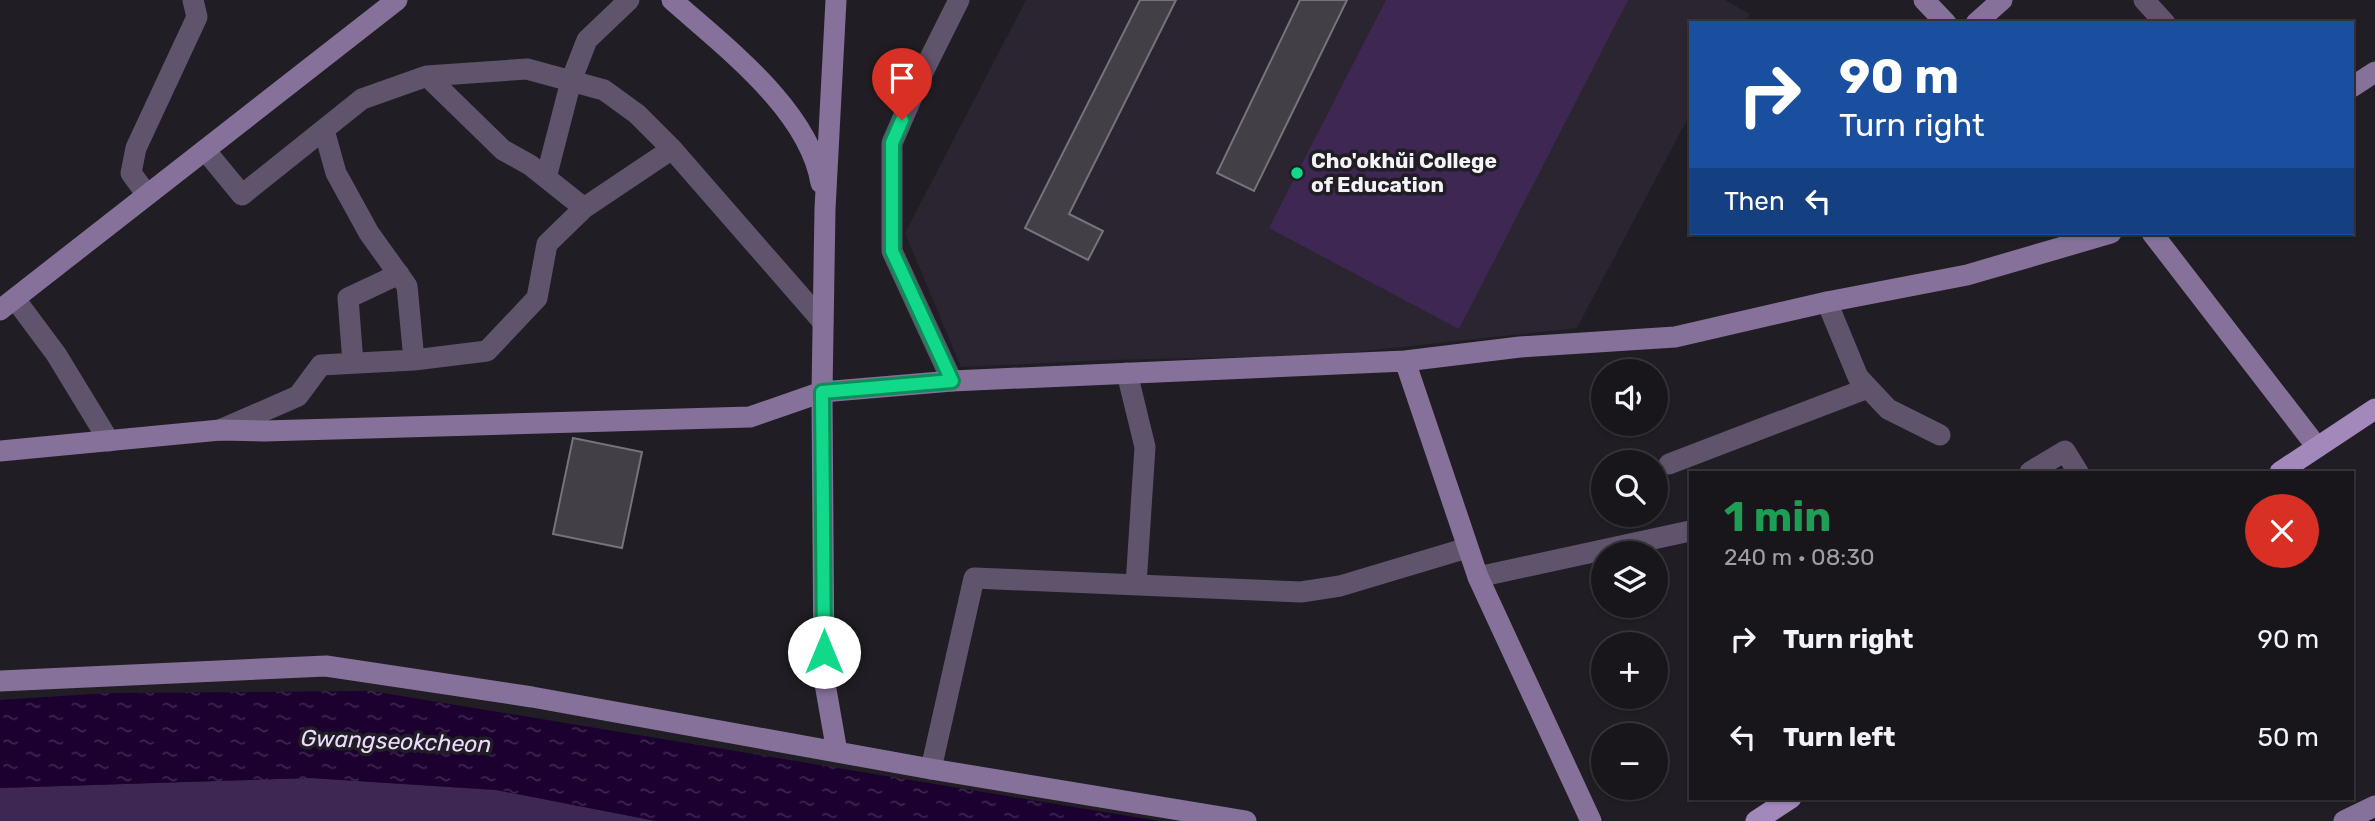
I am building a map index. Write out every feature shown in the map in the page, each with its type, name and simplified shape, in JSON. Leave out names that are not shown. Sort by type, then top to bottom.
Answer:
[{"type":"main road","points":[[2281,471],[2375,409]]},
{"type":"main road","points":[[1756,821],[1788,800]]},
{"type":"street","points":[[147,195],[131,173],[136,148],[197,17],[193,0]]},
{"type":"street","points":[[108,441],[56,354],[7,304],[205,150],[378,7],[397,0]]},
{"type":"street","points":[[546,178],[571,81],[587,40],[629,0]]},
{"type":"street","points":[[672,0],[757,75],[793,120],[818,164],[825,209]]},
{"type":"street","points":[[836,0],[825,209],[822,392],[824,678],[837,752]]},
{"type":"street","points":[[952,381],[892,251],[892,143],[922,74],[959,0]]},
{"type":"street","points":[[1924,0],[1944,21]]},
{"type":"street","points":[[1978,21],[2002,0]]},
{"type":"street","points":[[2144,0],[2163,21]]},
{"type":"street","points":[[205,150],[242,195],[362,99],[427,76],[527,69],[604,90],[637,114],[671,149],[823,322]]},
{"type":"street","points":[[2354,86],[2375,72]]},
{"type":"street","points":[[427,76],[503,150],[530,165],[584,208]]},
{"type":"street","points":[[324,130],[336,173],[369,233],[407,286],[414,360]]},
{"type":"street","points":[[220,430],[298,396],[321,365],[414,360],[487,351],[537,299],[547,244],[584,208],[671,149]]},
{"type":"street","points":[[0,451],[220,430],[750,417],[822,392],[952,381],[1405,361],[1520,347],[1675,337],[1828,302],[1967,275],[2104,235]]},
{"type":"street","points":[[2154,235],[2316,447]]},
{"type":"street","points":[[353,363],[348,298],[398,274]]},
{"type":"street","points":[[1828,302],[1858,377],[1888,409],[1940,435]]},
{"type":"street","points":[[1405,361],[1478,577],[1591,821]]},
{"type":"street","points":[[1127,373],[1145,447],[1136,585]]},
{"type":"street","points":[[1669,464],[1868,388]]},
{"type":"street","points":[[2032,471],[2065,451],[2077,471]]},
{"type":"street","points":[[1478,577],[1689,531]]},
{"type":"street","points":[[931,769],[974,578],[1301,592],[1340,586],[1467,548]]},
{"type":"street","points":[[0,681],[326,666],[532,697],[931,769],[1246,821]]},
{"type":"street","points":[[2344,821],[2375,806]]},
{"type":"shaded area","name":"Cho'okhŭi College of Education","points":[[1026,0],[1725,0],[1750,14],[1745,21],[1689,21],[1689,116],[1577,328],[1327,355],[1108,360],[961,367],[905,233]]},
{"type":"shaded area","points":[[1386,0],[1628,0],[1459,329],[1269,228]]},
{"type":"shaded area","points":[[311,778],[496,790],[656,821],[0,821],[0,788]]},
{"type":"water","name":"Gwangseokcheon","points":[[371,691],[1159,821],[656,821],[496,790],[311,778],[0,788],[0,700],[109,693]]},
{"type":"building","points":[[1140,0],[1176,0],[1069,214],[1103,231],[1088,260],[1025,228]]},
{"type":"building","points":[[1300,0],[1347,0],[1254,191],[1217,173]]},
{"type":"building","points":[[573,438],[642,452],[622,548],[553,534]]},
{"type":"place","name":"Cho'okhŭi College of Education","points":[[1297,173]]},
{"type":"route","points":[[824,652],[822,392],[952,381],[892,251],[892,143],[902,120]]}]
